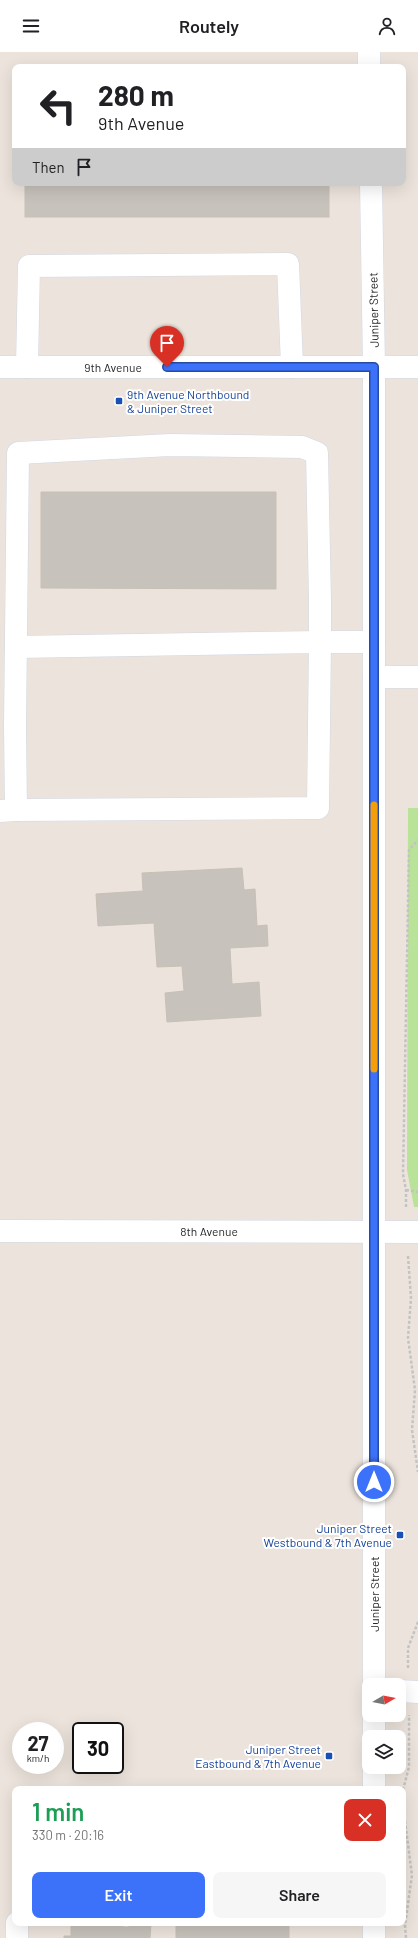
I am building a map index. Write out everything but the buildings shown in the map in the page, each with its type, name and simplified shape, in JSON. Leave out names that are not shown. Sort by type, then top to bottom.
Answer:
[{"type":"street","points":[[369,52],[369,64]]},
{"type":"street","name":"Juniper Street","points":[[371,186],[374,367],[374,1678]]},
{"type":"street","points":[[27,367],[29,266],[288,264],[292,367]]},
{"type":"street","name":"9th Avenue","points":[[0,367],[418,367]]},
{"type":"street","points":[[170,445],[302,447],[317,452],[320,601],[318,808],[8,810],[16,647],[9,453],[170,445]]},
{"type":"street","points":[[16,647],[374,642]]},
{"type":"street","points":[[374,677],[418,677]]},
{"type":"street","name":"8th Avenue","points":[[0,1231],[412,1232]]},
{"type":"street","points":[[406,1691],[418,1692]]},
{"type":"street","points":[[374,1774],[374,1786]]},
{"type":"street","points":[[17,1926],[17,1938]]},
{"type":"street","points":[[374,1926],[374,1938]]},
{"type":"path","points":[[418,840],[408,850],[403,1174],[412,1232],[411,1298],[408,1338],[415,1390],[412,1430],[418,1472]]},
{"type":"path","points":[[406,1190],[418,1192]]},
{"type":"path","points":[[406,1829],[412,1875],[406,1918]]},
{"type":"path","points":[[405,1926],[406,1938]]},
{"type":"green space","points":[[408,808],[418,808],[418,1207],[414,1207],[407,1170]]},
{"type":"slow traffic","points":[[374,805],[374,1069]]},
{"type":"place","name":"9th Avenue Northbound & Juniper Street","points":[[119,401]]},
{"type":"place","name":"Juniper Street Westbound & 7th Avenue","points":[[400,1535]]},
{"type":"place","name":"Juniper Street Eastbound & 7th Avenue","points":[[329,1756]]},
{"type":"route","points":[[167,367],[374,367],[374,1482]]}]
